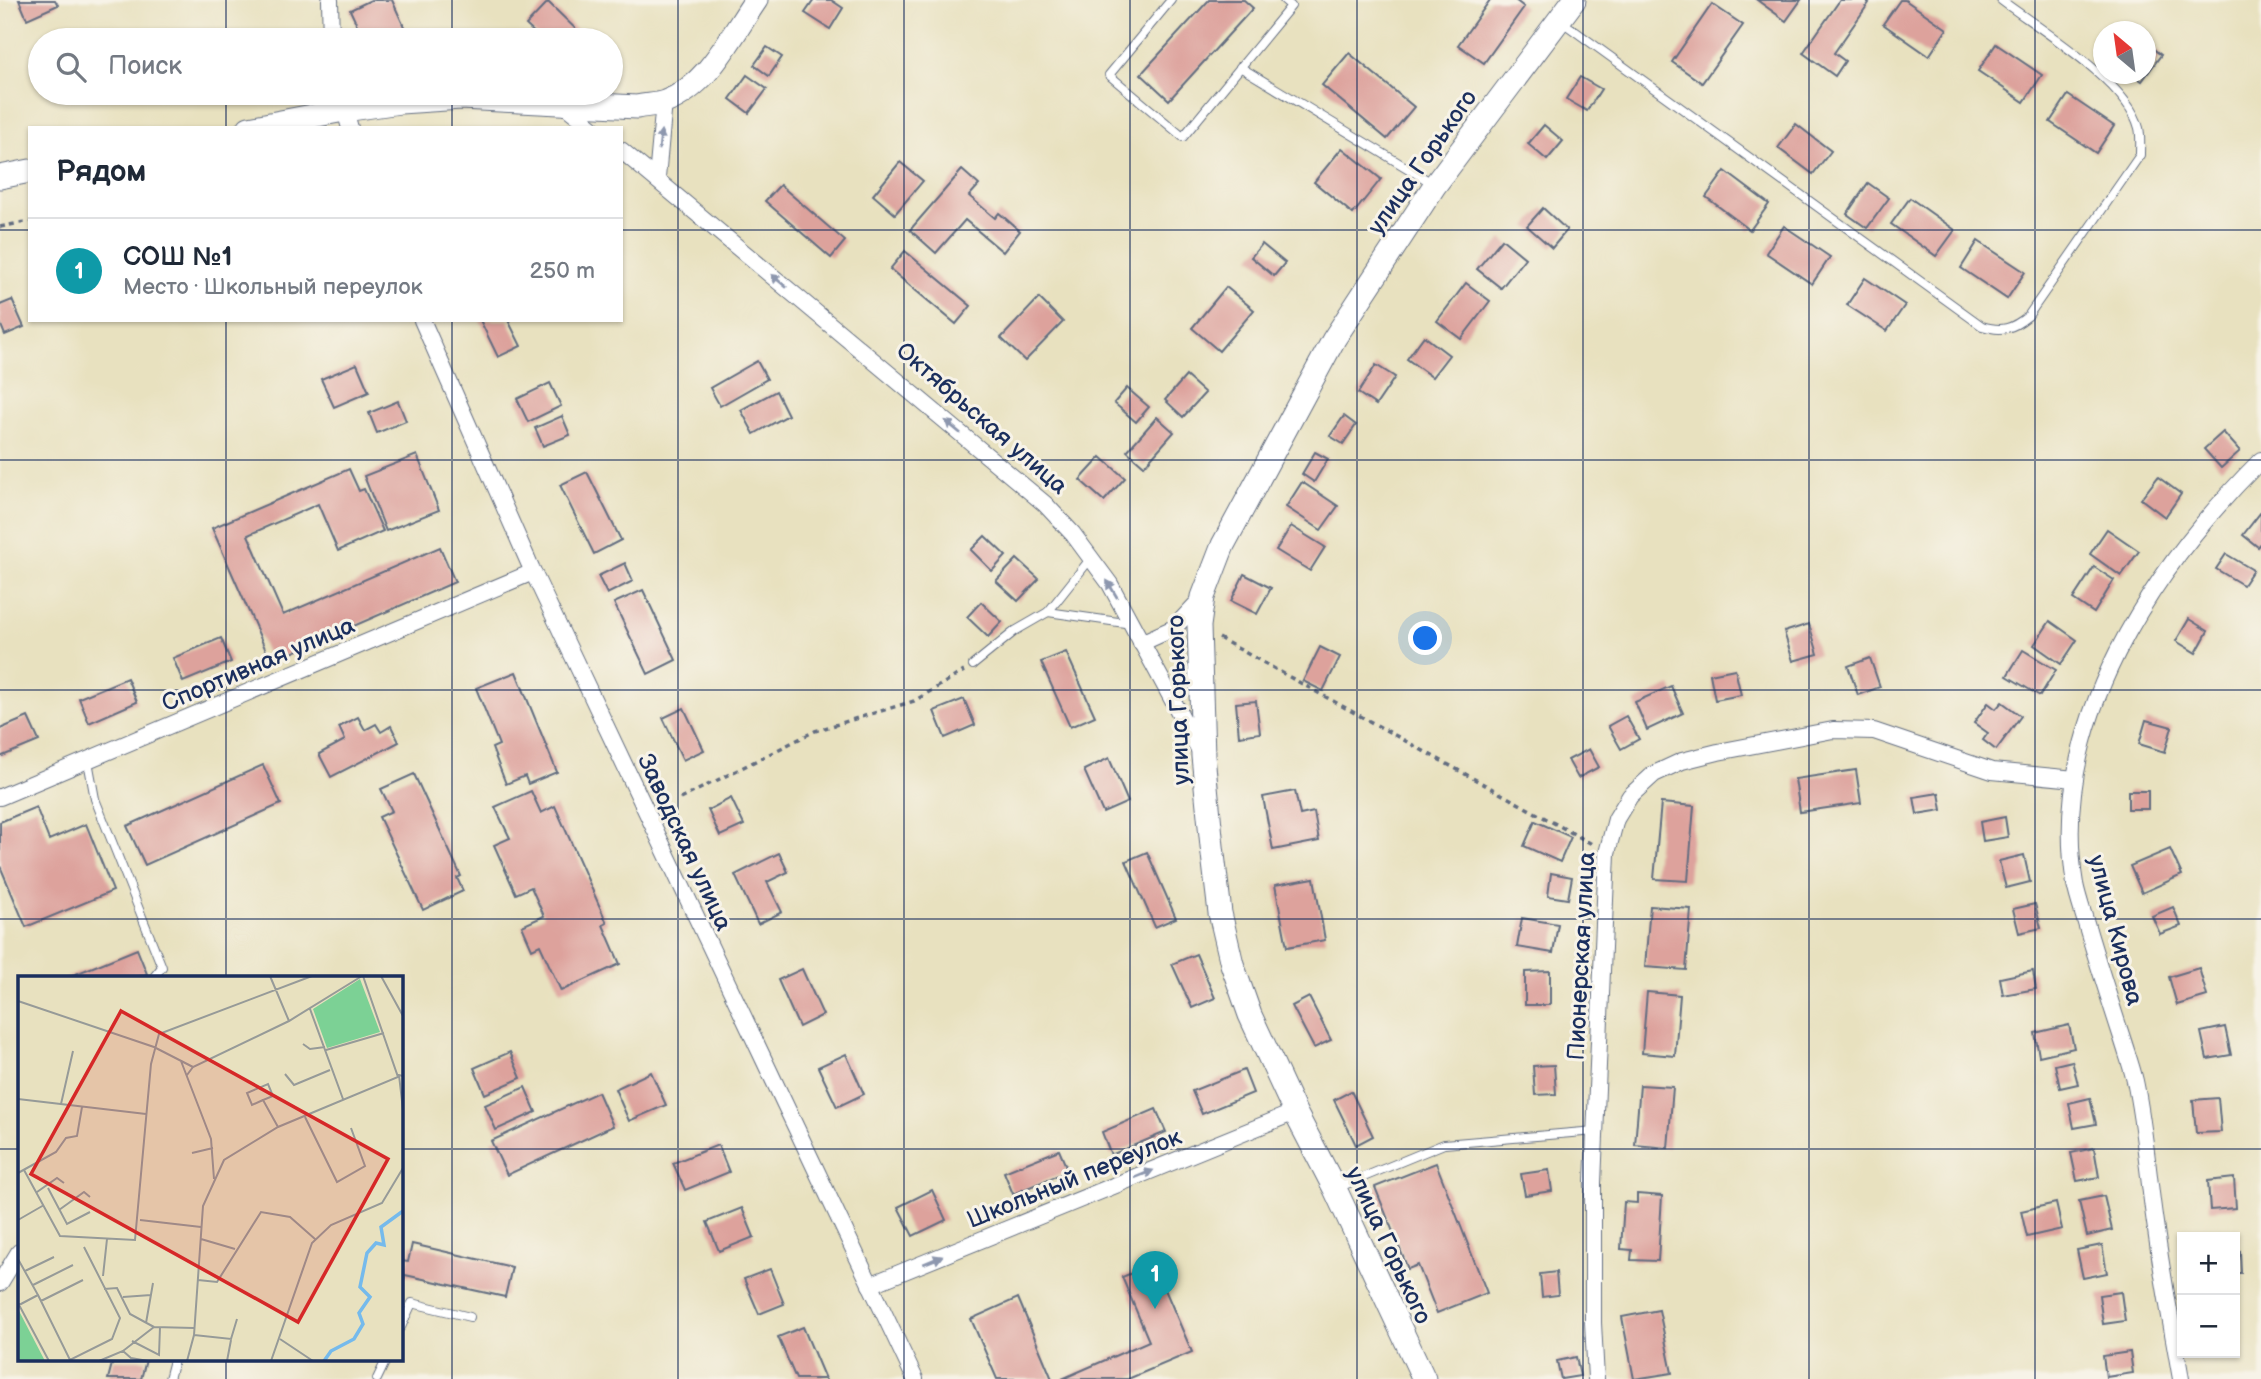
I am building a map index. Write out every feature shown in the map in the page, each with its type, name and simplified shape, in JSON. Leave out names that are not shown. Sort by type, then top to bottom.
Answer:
[{"type":"main road","points":[[588,105],[638,107],[664,102],[686,91],[706,74],[756,0]]},
{"type":"main road","name":"улица Горького","points":[[1424,1379],[1335,1189],[1295,1112],[1250,1014],[1232,964],[1220,913],[1203,756],[1199,626],[1202,597],[1223,545],[1334,339],[1435,185],[1574,0]]},
{"type":"main road","points":[[260,126],[379,105]]},
{"type":"main road","points":[[0,177],[28,171]]},
{"type":"street","points":[[330,0],[331,28]]},
{"type":"street","points":[[657,178],[664,102]]},
{"type":"street","points":[[564,105],[590,126]]},
{"type":"street","name":"Октябрьская улица","points":[[623,152],[1045,504],[1073,534],[1110,584],[1203,756]]},
{"type":"street","name":"Заводская улица","points":[[423,322],[533,572],[915,1379]]},
{"type":"street","name":"улица Кирова","points":[[2181,1379],[2155,1226],[2135,1079],[2076,887],[2071,850],[2075,779],[2084,739],[2103,683],[2129,630],[2182,549],[2218,503],[2261,460]]},
{"type":"street","name":"Спортивная улица","points":[[0,797],[533,572]]},
{"type":"street","points":[[1141,643],[1174,628],[1202,597]]},
{"type":"street","name":"Пионерская улица","points":[[1596,1379],[1593,1322],[1595,1131],[1607,853],[1616,819],[1630,796],[1654,774],[1682,761],[1833,730],[1874,731],[1992,771],[2075,779]]},
{"type":"street","name":"Школьный переулок","points":[[870,1285],[1295,1112]]},
{"type":"street","points":[[0,1283],[18,1254]]},
{"type":"lane","points":[[1171,0],[1109,75],[1183,137],[1291,6],[1284,0]]},
{"type":"lane","points":[[1558,19],[1982,326],[1998,331],[2014,327],[2028,316],[2140,155],[2139,128],[2129,104],[2109,80],[2001,0]]},
{"type":"lane","points":[[1240,67],[1435,185]]},
{"type":"lane","points":[[972,665],[1014,631],[1048,612],[1091,558]]},
{"type":"lane","points":[[1048,612],[1132,624]]},
{"type":"lane","points":[[88,761],[95,799],[162,967],[155,976]]},
{"type":"lane","points":[[1335,1189],[1444,1144],[1595,1131]]},
{"type":"lane","points":[[402,1325],[412,1303],[470,1317]]},
{"type":"lane","points":[[169,1379],[173,1362]]},
{"type":"lane","points":[[377,1379],[385,1362]]},
{"type":"path","points":[[0,227],[28,221]]},
{"type":"path","points":[[1199,626],[1607,853]]},
{"type":"path","points":[[680,799],[815,732],[845,720],[914,701],[972,665]]},
{"type":"building","points":[[19,0],[55,0],[58,5],[27,19]]},
{"type":"building","points":[[371,0],[392,0],[405,28],[358,28],[350,10]]},
{"type":"building","points":[[814,0],[831,0],[843,8],[830,29],[805,13]]},
{"type":"building","points":[[1209,0],[1244,0],[1253,8],[1169,100],[1141,74]]},
{"type":"building","points":[[1490,0],[1515,0],[1524,7],[1484,63],[1458,45]]},
{"type":"building","points":[[1757,0],[1801,0],[1786,21]]},
{"type":"building","points":[[1840,0],[1865,0],[1869,3],[1834,53],[1845,61],[1835,76],[1803,53]]},
{"type":"building","points":[[1900,0],[1905,0],[1947,29],[1929,56],[1883,24]]},
{"type":"building","points":[[548,2],[575,28],[529,28],[526,25]]},
{"type":"building","points":[[1712,4],[1743,25],[1702,83],[1672,62]]},
{"type":"building","points":[[1996,44],[2042,75],[2024,102],[1978,71]]},
{"type":"building","points":[[767,47],[782,57],[769,76],[754,65]]},
{"type":"building","points":[[1349,53],[1414,107],[1387,139],[1322,85]]},
{"type":"building","points":[[747,75],[767,89],[749,113],[730,99]]},
{"type":"building","points":[[1580,77],[1601,89],[1587,111],[1566,99]]},
{"type":"building","points":[[2068,95],[2114,126],[2096,153],[2050,122]]},
{"type":"building","points":[[1796,124],[1831,151],[1813,174],[1778,148]]},
{"type":"building","points":[[1544,125],[1563,141],[1547,160],[1528,144]]},
{"type":"building","points":[[1342,148],[1381,179],[1353,214],[1314,182]]},
{"type":"building","points":[[900,162],[923,181],[895,214],[873,195]]},
{"type":"building","points":[[962,170],[979,185],[969,196],[995,218],[999,213],[1020,231],[1003,252],[965,220],[936,253],[910,230]]},
{"type":"building","points":[[1725,171],[1769,204],[1750,230],[1706,197]]},
{"type":"building","points":[[1868,183],[1889,198],[1867,228],[1847,214]]},
{"type":"building","points":[[780,185],[845,241],[831,258],[765,201]]},
{"type":"building","points":[[1910,198],[1955,230],[1936,256],[1891,224]]},
{"type":"building","points":[[1543,208],[1567,230],[1552,248],[1527,226]]},
{"type":"building","points":[[1784,226],[1830,257],[1812,284],[1766,253]]},
{"type":"building","points":[[1502,239],[1525,258],[1501,288],[1477,269]]},
{"type":"building","points":[[1978,241],[2025,272],[2007,299],[1961,268]]},
{"type":"building","points":[[1262,244],[1285,263],[1274,276],[1251,257]]},
{"type":"building","points":[[905,251],[971,306],[956,324],[890,269]]},
{"type":"building","points":[[1865,278],[1905,305],[1887,331],[1847,305]]},
{"type":"building","points":[[1466,283],[1490,301],[1461,339],[1437,321]]},
{"type":"building","points":[[1226,287],[1254,310],[1219,351],[1192,328]]},
{"type":"building","points":[[1039,298],[1063,322],[1025,361],[1001,338]]},
{"type":"building","points":[[12,300],[24,327],[5,335],[0,323],[0,305]]},
{"type":"building","points":[[481,322],[509,322],[521,346],[498,357]]},
{"type":"building","points":[[1424,336],[1449,355],[1432,377],[1407,359]]},
{"type":"building","points":[[757,361],[767,379],[720,406],[710,388]]},
{"type":"building","points":[[357,364],[369,392],[334,407],[321,379]]},
{"type":"building","points":[[1376,365],[1395,377],[1376,405],[1358,393]]},
{"type":"building","points":[[1186,376],[1205,393],[1183,417],[1165,400]]},
{"type":"building","points":[[550,383],[561,406],[528,422],[517,399]]},
{"type":"building","points":[[1127,388],[1149,407],[1136,422],[1114,403]]},
{"type":"building","points":[[776,391],[788,415],[754,434],[741,410]]},
{"type":"building","points":[[398,401],[406,421],[377,433],[369,413]]},
{"type":"building","points":[[562,416],[570,435],[543,446],[535,428]]},
{"type":"building","points":[[1344,416],[1356,425],[1343,444],[1330,436]]},
{"type":"building","points":[[1157,417],[1174,432],[1144,466],[1127,451]]},
{"type":"building","points":[[2223,432],[2240,451],[2221,468],[2204,449]]},
{"type":"building","points":[[1315,452],[1328,459],[1314,482],[1302,474]]},
{"type":"building","points":[[417,455],[439,510],[386,531],[364,476]]},
{"type":"building","points":[[1101,457],[1125,478],[1104,501],[1080,480]]},
{"type":"building","points":[[349,469],[359,491],[364,489],[383,531],[338,551],[318,504],[248,535],[283,615],[440,547],[455,582],[271,662],[212,528]]},
{"type":"building","points":[[587,472],[621,540],[594,554],[560,485]]},
{"type":"building","points":[[2158,477],[2181,494],[2165,517],[2141,499]]},
{"type":"building","points":[[1302,482],[1338,506],[1321,530],[1286,507]]},
{"type":"building","points":[[2261,512],[2261,543],[2258,547],[2243,535]]},
{"type":"building","points":[[1291,526],[1325,547],[1310,571],[1276,550]]},
{"type":"building","points":[[2107,529],[2139,551],[2121,576],[2090,554]]},
{"type":"building","points":[[985,536],[1006,556],[992,571],[971,550]]},
{"type":"building","points":[[2226,554],[2253,570],[2243,585],[2216,569]]},
{"type":"building","points":[[1017,559],[1039,579],[1018,601],[996,581]]},
{"type":"building","points":[[625,563],[633,581],[607,594],[598,576]]},
{"type":"building","points":[[2094,567],[2114,580],[2094,613],[2073,599]]},
{"type":"building","points":[[1244,574],[1271,588],[1257,614],[1231,601]]},
{"type":"building","points":[[643,590],[676,660],[648,674],[614,603]]},
{"type":"building","points":[[981,602],[1002,622],[988,637],[967,617]]},
{"type":"building","points":[[2189,619],[2208,631],[2196,653],[2176,641]]},
{"type":"building","points":[[2050,621],[2077,640],[2061,664],[2034,645]]},
{"type":"building","points":[[1809,624],[1818,654],[1793,661],[1784,632]]},
{"type":"building","points":[[221,638],[231,662],[183,682],[173,658]]},
{"type":"building","points":[[1320,647],[1340,657],[1323,691],[1303,681]]},
{"type":"building","points":[[2023,650],[2056,670],[2040,696],[2007,676]]},
{"type":"building","points":[[1066,652],[1095,716],[1070,727],[1041,662]]},
{"type":"building","points":[[1870,658],[1880,687],[1858,695],[1848,666]]},
{"type":"building","points":[[1735,669],[1741,695],[1715,700],[1710,674]]},
{"type":"building","points":[[516,672],[557,772],[528,784],[525,776],[506,784],[492,748],[499,745],[476,688]]},
{"type":"building","points":[[127,678],[137,702],[89,723],[79,698]]},
{"type":"building","points":[[1671,686],[1683,713],[1647,730],[1635,702]]},
{"type":"building","points":[[964,699],[975,725],[945,738],[934,711]]},
{"type":"building","points":[[1256,701],[1260,733],[1239,736],[1236,703]]},
{"type":"building","points":[[2002,702],[2021,716],[1996,750],[1983,740],[1988,733],[1974,723],[1988,703],[1996,709]]},
{"type":"building","points":[[684,708],[704,750],[683,760],[663,718]]},
{"type":"building","points":[[1626,716],[1639,739],[1621,749],[1608,726]]},
{"type":"building","points":[[28,717],[39,741],[0,757],[0,729]]},
{"type":"building","points":[[358,717],[365,730],[376,724],[381,732],[391,726],[399,742],[331,777],[319,754],[345,740],[339,727]]},
{"type":"building","points":[[2146,720],[2172,727],[2165,752],[2139,744]]},
{"type":"building","points":[[1589,749],[1599,767],[1578,778],[1568,760]]},
{"type":"building","points":[[1109,758],[1128,802],[1103,813],[1084,770]]},
{"type":"building","points":[[263,765],[281,804],[145,865],[127,826]]},
{"type":"building","points":[[1856,770],[1861,803],[1800,812],[1795,779]]},
{"type":"building","points":[[414,774],[461,876],[457,878],[463,891],[423,910],[379,817],[392,811],[381,789]]},
{"type":"building","points":[[531,791],[541,813],[555,806],[607,923],[603,925],[620,964],[561,991],[540,945],[532,949],[522,926],[544,916],[531,887],[516,894],[494,845],[510,838],[495,807]]},
{"type":"building","points":[[1295,791],[1300,815],[1314,812],[1319,841],[1273,850],[1263,797]]},
{"type":"building","points":[[2128,791],[2148,791],[2148,809],[2128,809]]},
{"type":"building","points":[[1939,793],[1942,810],[1917,814],[1914,797]]},
{"type":"building","points":[[731,798],[744,825],[720,836],[708,810]]},
{"type":"building","points":[[1661,803],[1694,806],[1688,881],[1654,879]]},
{"type":"building","points":[[36,807],[49,840],[86,824],[113,891],[26,927],[0,866],[0,822]]},
{"type":"building","points":[[2005,817],[2008,837],[1983,841],[1980,822]]},
{"type":"building","points":[[1535,821],[1571,837],[1560,862],[1524,846]]},
{"type":"building","points":[[2170,849],[2182,875],[2142,893],[2130,866]]},
{"type":"building","points":[[1147,852],[1176,918],[1155,927],[1126,861]]},
{"type":"building","points":[[779,853],[788,872],[767,882],[782,912],[758,924],[735,875]]},
{"type":"building","points":[[2024,855],[2030,882],[2006,888],[1999,861]]},
{"type":"building","points":[[1551,873],[1572,877],[1568,899],[1548,896]]},
{"type":"building","points":[[1314,878],[1325,940],[1287,947],[1275,885]]},
{"type":"building","points":[[2035,904],[2041,928],[2019,933],[2013,909]]},
{"type":"building","points":[[1650,906],[1691,909],[1686,970],[1645,967]]},
{"type":"building","points":[[2173,907],[2181,926],[2160,934],[2152,916]]},
{"type":"building","points":[[1522,918],[1558,924],[1553,953],[1517,947]]},
{"type":"building","points":[[137,949],[147,974],[142,976],[71,976]]},
{"type":"building","points":[[1196,954],[1215,998],[1192,1008],[1172,964]]},
{"type":"building","points":[[2199,968],[2207,996],[2177,1005],[2169,977]]},
{"type":"building","points":[[802,969],[823,1015],[799,1027],[778,980]]},
{"type":"building","points":[[1550,971],[1550,1005],[1525,1005],[1525,972]]},
{"type":"building","points":[[2033,971],[2036,989],[2003,995],[2000,978]]},
{"type":"building","points":[[1647,992],[1680,995],[1675,1056],[1642,1053]]},
{"type":"building","points":[[1309,997],[1331,1040],[1314,1048],[1292,1006]]},
{"type":"building","points":[[2069,1025],[2074,1048],[2039,1056],[2035,1033]]},
{"type":"building","points":[[2225,1027],[2231,1055],[2207,1059],[2201,1032]]},
{"type":"building","points":[[510,1052],[521,1078],[485,1094],[474,1068]]},
{"type":"building","points":[[846,1054],[864,1094],[837,1107],[818,1067]]},
{"type":"building","points":[[2072,1061],[2078,1084],[2060,1088],[2055,1065]]},
{"type":"building","points":[[1554,1065],[1556,1094],[1535,1095],[1533,1066]]},
{"type":"building","points":[[1244,1070],[1253,1093],[1202,1114],[1192,1091]]},
{"type":"building","points":[[651,1072],[666,1105],[629,1121],[615,1089]]},
{"type":"building","points":[[1640,1085],[1673,1087],[1668,1148],[1635,1145]]},
{"type":"building","points":[[525,1087],[536,1112],[496,1130],[485,1105]]},
{"type":"building","points":[[1351,1091],[1373,1136],[1356,1145],[1334,1100]]},
{"type":"building","points":[[598,1092],[613,1126],[507,1175],[491,1141]]},
{"type":"building","points":[[2090,1098],[2096,1124],[2074,1128],[2069,1103]]},
{"type":"building","points":[[2218,1098],[2221,1132],[2196,1133],[2193,1100]]},
{"type":"building","points":[[1156,1109],[1166,1132],[1111,1155],[1102,1132]]},
{"type":"building","points":[[718,1145],[729,1172],[685,1190],[673,1163]]},
{"type":"building","points":[[2094,1148],[2099,1177],[2077,1181],[2071,1153]]},
{"type":"building","points":[[1059,1150],[1068,1171],[1013,1194],[1004,1172]]},
{"type":"building","points":[[1436,1163],[1487,1293],[1437,1313],[1418,1265],[1408,1269],[1375,1187]]},
{"type":"building","points":[[1549,1170],[1552,1191],[1525,1195],[1521,1174]]},
{"type":"building","points":[[2234,1178],[2236,1208],[2210,1210],[2208,1181]]},
{"type":"building","points":[[932,1190],[946,1220],[913,1236],[898,1207]]},
{"type":"building","points":[[1637,1194],[1662,1196],[1658,1261],[1631,1260],[1632,1250],[1621,1249],[1624,1202],[1637,1203]]},
{"type":"building","points":[[2104,1196],[2112,1230],[2087,1236],[2079,1201]]},
{"type":"building","points":[[2056,1203],[2062,1229],[2027,1237],[2021,1211]]},
{"type":"building","points":[[742,1208],[754,1237],[719,1251],[707,1222]]},
{"type":"building","points":[[412,1244],[512,1267],[505,1297],[405,1275],[402,1285],[402,1261],[408,1262]]},
{"type":"building","points":[[2102,1245],[2107,1273],[2083,1278],[2077,1250]]},
{"type":"building","points":[[1154,1264],[1192,1352],[1128,1379],[1062,1379],[1149,1341],[1122,1277]]},
{"type":"building","points":[[770,1269],[784,1304],[759,1314],[744,1279]]},
{"type":"building","points":[[1556,1272],[1558,1295],[1542,1297],[1540,1274]]},
{"type":"building","points":[[2121,1292],[2125,1321],[2103,1324],[2099,1295]]},
{"type":"building","points":[[1018,1298],[1052,1379],[997,1379],[971,1319]]},
{"type":"building","points":[[1659,1310],[1672,1373],[1634,1379],[1622,1317]]},
{"type":"building","points":[[803,1327],[825,1379],[796,1379],[778,1337]]},
{"type":"building","points":[[2130,1352],[2133,1373],[2106,1377],[2103,1356]]},
{"type":"building","points":[[1576,1357],[1580,1376],[1561,1379],[1557,1361]]},
{"type":"building","points":[[112,1362],[145,1362],[141,1379],[108,1379]]},
{"type":"place","name":"СОШ №1","points":[[1155,1309]]}]
